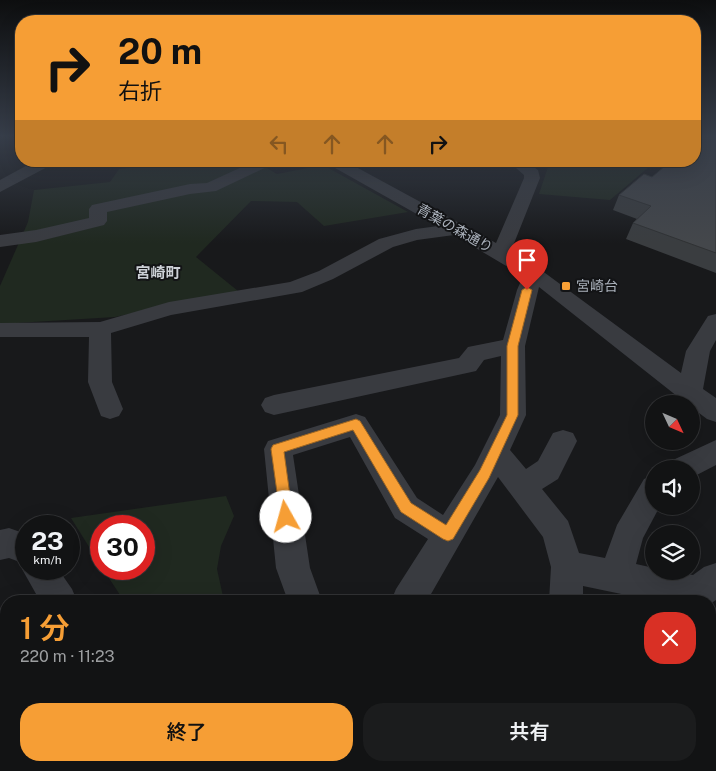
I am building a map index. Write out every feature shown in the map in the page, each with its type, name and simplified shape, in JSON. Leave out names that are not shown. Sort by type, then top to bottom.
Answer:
[{"type":"street","points":[[0,187],[26,171]]},
{"type":"street","points":[[0,241],[36,236],[98,221],[98,209],[190,189],[210,188],[247,171]]},
{"type":"street","name":"青葉の森通り","points":[[358,171],[456,229],[500,252],[534,274],[716,412]]},
{"type":"street","points":[[500,252],[509,240],[519,206],[532,181],[532,173],[529,171]]},
{"type":"street","points":[[0,330],[100,329],[169,309],[295,288],[326,275],[386,243],[416,235],[456,229]]},
{"type":"street","points":[[412,595],[484,474],[512,415],[513,346],[527,290],[534,274]]},
{"type":"street","points":[[100,329],[100,382],[110,409]]},
{"type":"street","points":[[690,391],[698,351],[712,336]]},
{"type":"street","points":[[274,405],[467,365],[476,353],[513,346]]},
{"type":"street","points":[[303,595],[293,568],[278,449],[356,424],[406,508],[448,535]]},
{"type":"street","points":[[522,487],[548,470],[564,441]]},
{"type":"street","points":[[495,452],[557,531],[567,567],[566,595]]},
{"type":"street","points":[[700,460],[716,452]]},
{"type":"street","points":[[616,576],[628,535],[645,504]]},
{"type":"street","points":[[0,545],[9,543],[15,545]]},
{"type":"street","points":[[567,567],[697,592],[716,579]]},
{"type":"street","points":[[46,580],[56,595]]},
{"type":"shaded area","points":[[118,171],[272,171],[277,174],[292,171],[334,171],[408,212],[324,226],[297,202],[251,201],[196,257],[238,291],[115,317],[0,324],[0,286],[28,222],[34,190],[110,182]]},
{"type":"shaded area","points":[[547,171],[644,171],[610,200],[539,194]]},
{"type":"shaded area","points":[[226,496],[234,516],[221,546],[217,569],[223,595],[120,595],[110,580],[155,580],[155,515],[92,515]]},
{"type":"shaded area","points":[[90,515],[90,548],[80,532],[80,517]]},
{"type":"building","points":[[659,171],[716,171],[716,253],[633,223],[651,206],[619,195],[644,174],[652,177]]},
{"type":"place","name":"宮崎台","points":[[566,286]]},
{"type":"district","name":"宮崎町","points":[[158,273]]},
{"type":"route","points":[[286,517],[278,449],[356,424],[406,508],[448,535],[484,474],[512,415],[513,346],[527,290]]}]
